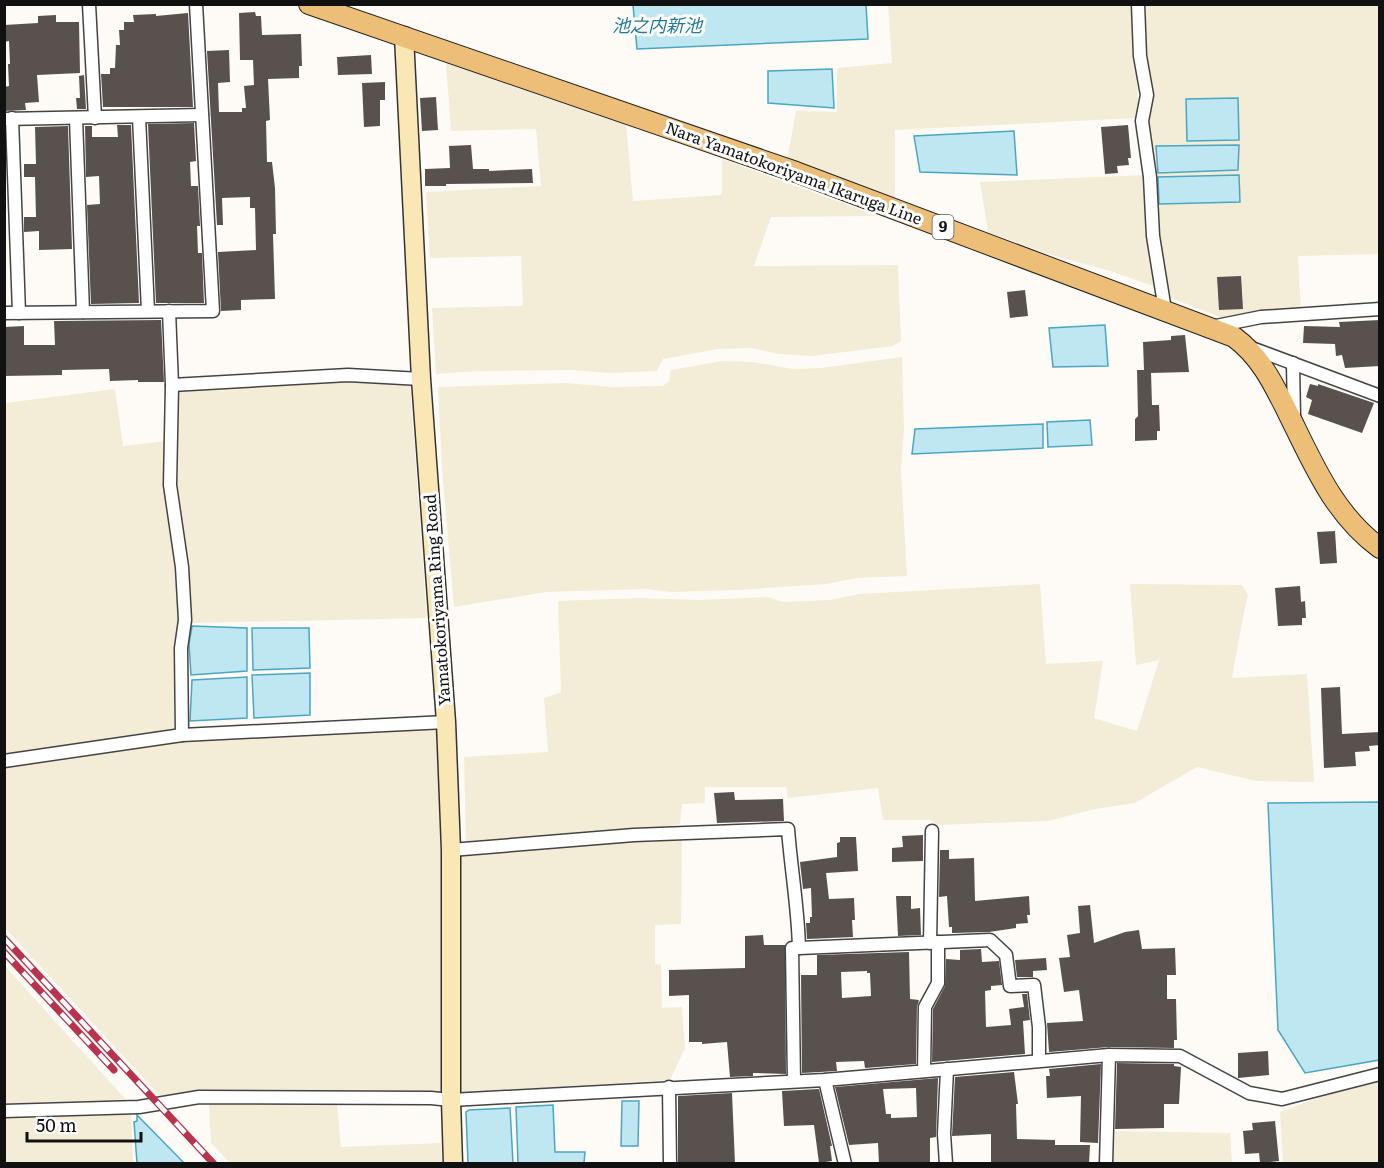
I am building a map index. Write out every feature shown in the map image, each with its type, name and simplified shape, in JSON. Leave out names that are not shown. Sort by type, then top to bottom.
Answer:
[{"type":"main road","name":"Nara Yamatokoriyama Ikaruga Line","points":[[309,4],[796,172],[1234,337],[1248,347],[1274,383],[1318,475],[1338,507],[1356,528],[1380,548]]},
{"type":"main road","name":"Yamatokoriyama Ring Road","points":[[404,36],[421,379],[446,722],[451,850],[453,1164]]},
{"type":"street","points":[[89,4],[94,117]]},
{"type":"street","points":[[4,313],[213,311],[196,4]]},
{"type":"street","points":[[1138,4],[1140,56],[1148,95],[1142,121],[1150,177],[1153,236],[1165,310]]},
{"type":"street","points":[[19,313],[8,118],[202,116]]},
{"type":"street","points":[[139,117],[148,311]]},
{"type":"street","points":[[76,118],[83,312]]},
{"type":"street","points":[[1210,327],[1261,317],[1380,309]]},
{"type":"street","points":[[170,311],[172,385],[170,485],[182,567],[185,608],[181,648],[182,735]]},
{"type":"street","points":[[1248,347],[1380,396]]},
{"type":"street","points":[[1293,363],[1294,425]]},
{"type":"street","points":[[172,385],[348,375],[421,379]]},
{"type":"street","points":[[4,761],[182,735],[446,722]]},
{"type":"street","points":[[451,850],[634,835],[788,829],[791,876],[798,906],[799,948]]},
{"type":"street","points":[[924,1071],[925,1007],[938,983],[934,943],[932,831]]},
{"type":"street","points":[[794,1081],[792,948],[990,940],[1006,955],[1010,986],[1034,985],[1039,1027],[1039,1060]]},
{"type":"street","points":[[4,1111],[139,1107],[199,1096],[451,1100],[825,1080],[1109,1054],[1180,1056],[1249,1093],[1282,1099],[1380,1074]]},
{"type":"street","points":[[1106,1164],[1109,1054]]},
{"type":"street","points":[[946,1164],[944,1134],[947,1069]]},
{"type":"street","points":[[825,1080],[844,1164]]},
{"type":"street","points":[[669,1087],[670,1164]]},
{"type":"shaded area","points":[[888,5],[1132,5],[1133,55],[1137,76],[1136,118],[895,130],[895,200],[787,161],[796,111],[837,112],[837,68],[892,63]]},
{"type":"shaded area","points":[[1143,5],[1379,5],[1379,254],[1298,256],[1301,309],[1224,319],[1169,297],[1159,235],[1156,176],[1148,121],[1153,95],[1146,55]]},
{"type":"shaded area","points":[[446,63],[555,98],[626,124],[633,201],[722,195],[722,159],[878,216],[771,217],[754,266],[898,265],[901,341],[893,346],[812,356],[778,354],[753,348],[718,349],[663,359],[657,371],[609,373],[573,370],[478,371],[436,374],[432,308],[523,306],[521,256],[430,258],[426,192],[541,186],[536,129],[451,131]]},
{"type":"shaded area","points":[[1144,175],[1146,231],[1156,287],[1110,271],[1048,254],[988,232],[980,182]]},
{"type":"shaded area","points":[[902,357],[904,427],[901,470],[907,576],[857,578],[826,584],[737,590],[671,592],[645,589],[546,592],[454,607],[442,469],[438,387],[566,383],[612,387],[663,386],[669,381],[671,370],[722,361],[753,362],[793,369],[821,368]]},
{"type":"shaded area","points":[[343,380],[410,384],[427,618],[190,623],[175,484],[177,389]]},
{"type":"shaded area","points":[[115,389],[123,446],[166,441],[181,619],[176,648],[177,731],[5,757],[5,403]]},
{"type":"shaded area","points":[[1040,584],[1046,664],[1103,661],[1094,718],[1137,731],[1159,660],[1136,665],[1130,584],[1242,585],[1248,595],[1232,678],[1307,674],[1314,782],[1256,781],[1197,767],[1135,803],[1095,809],[1048,821],[936,825],[931,820],[883,820],[878,788],[788,798],[786,787],[705,787],[705,803],[682,804],[680,824],[667,827],[466,843],[464,757],[548,752],[544,698],[561,692],[558,601],[768,597],[783,602],[830,600],[859,594]]},
{"type":"shaded area","points":[[439,729],[444,851],[444,1093],[199,1090],[160,1096],[5,928],[5,768],[182,742]]},
{"type":"shaded area","points":[[682,840],[681,924],[655,925],[655,965],[661,964],[662,1008],[682,1007],[685,1048],[670,1080],[458,1093],[458,857],[635,841]]},
{"type":"shaded area","points":[[5,966],[129,1103],[5,1104]]},
{"type":"shaded area","points":[[1379,1078],[1379,1163],[1283,1163],[1280,1112],[1359,1082]]},
{"type":"shaded area","points":[[209,1104],[337,1104],[341,1147],[441,1143],[442,1163],[230,1163],[211,1143]]},
{"type":"shaded area","points":[[131,1113],[133,1163],[5,1163],[4,1116]]},
{"type":"shaded area","points":[[1115,1131],[1230,1133],[1232,1163],[1112,1163]]},
{"type":"water","name":"池之内新池","points":[[633,5],[866,5],[868,39],[637,49]]},
{"type":"water","points":[[832,69],[834,108],[768,103],[768,71]]},
{"type":"water","points":[[1238,98],[1239,140],[1187,141],[1186,99]]},
{"type":"water","points":[[1014,131],[1017,175],[920,172],[914,136]]},
{"type":"water","points":[[1239,145],[1238,170],[1158,173],[1156,146]]},
{"type":"water","points":[[1239,175],[1240,202],[1159,204],[1158,177]]},
{"type":"water","points":[[1105,325],[1108,366],[1053,367],[1049,328]]},
{"type":"water","points":[[1090,420],[1092,445],[1048,447],[1047,422]]},
{"type":"water","points":[[1043,424],[1043,448],[912,454],[915,429]]},
{"type":"water","points":[[192,626],[247,628],[247,671],[191,675],[189,644]]},
{"type":"water","points":[[252,628],[309,628],[310,668],[253,670]]},
{"type":"water","points":[[310,673],[310,715],[254,718],[252,675]]},
{"type":"water","points":[[247,677],[247,718],[190,721],[192,680]]},
{"type":"water","points":[[1379,802],[1379,1060],[1305,1073],[1278,1030],[1268,803]]},
{"type":"water","points":[[622,1101],[639,1101],[638,1146],[621,1146]]},
{"type":"water","points":[[553,1105],[555,1152],[585,1152],[584,1163],[518,1163],[516,1107]]},
{"type":"water","points":[[510,1108],[513,1163],[468,1163],[466,1112]]},
{"type":"water","points":[[137,1115],[184,1163],[137,1163],[134,1122],[137,1121]]},
{"type":"building","points":[[255,12],[256,16],[261,16],[262,35],[301,34],[302,66],[299,66],[299,78],[268,79],[270,120],[266,121],[267,162],[272,162],[275,188],[276,234],[273,234],[275,299],[241,300],[241,310],[221,311],[218,252],[256,250],[255,208],[250,208],[250,197],[222,198],[223,225],[217,225],[207,51],[229,50],[230,82],[218,83],[219,112],[242,112],[242,108],[246,108],[244,86],[254,85],[253,60],[240,60],[239,13]]},
{"type":"building","points":[[188,13],[193,107],[103,107],[101,74],[110,74],[110,68],[115,68],[116,45],[120,45],[119,30],[124,30],[124,22],[134,22],[133,15],[156,14],[156,16]]},
{"type":"building","points":[[56,15],[56,22],[79,22],[80,73],[37,75],[39,102],[25,103],[26,110],[4,111],[4,87],[9,86],[8,64],[10,64],[9,41],[4,42],[4,25],[38,23],[38,16]]},
{"type":"building","points":[[371,55],[372,74],[338,75],[337,57]]},
{"type":"building","points":[[84,75],[86,109],[77,109],[76,98],[80,98],[79,76]]},
{"type":"building","points":[[385,82],[385,100],[380,100],[380,126],[364,127],[362,83]]},
{"type":"building","points":[[436,97],[438,130],[422,131],[420,98]]},
{"type":"building","points":[[194,123],[196,161],[190,162],[191,186],[198,186],[200,226],[197,226],[198,253],[202,253],[204,303],[156,303],[148,124]]},
{"type":"building","points":[[117,125],[131,125],[139,303],[91,304],[87,205],[100,204],[99,176],[86,177],[85,126],[92,126],[92,137],[118,137]]},
{"type":"building","points":[[1128,125],[1131,158],[1128,158],[1129,165],[1117,166],[1118,173],[1105,174],[1101,127]]},
{"type":"building","points":[[68,126],[72,249],[39,250],[39,231],[24,232],[24,217],[36,217],[35,177],[24,177],[24,164],[36,164],[35,127]]},
{"type":"building","points":[[471,145],[473,169],[489,169],[489,171],[532,169],[533,183],[425,186],[425,169],[450,168],[449,146]]},
{"type":"building","points":[[1241,276],[1243,309],[1219,310],[1217,277]]},
{"type":"building","points":[[1025,290],[1028,316],[1010,318],[1007,292]]},
{"type":"building","points":[[161,320],[164,382],[110,381],[109,369],[62,370],[62,375],[4,376],[4,327],[24,326],[24,345],[55,345],[54,321]]},
{"type":"building","points":[[1380,320],[1380,366],[1345,368],[1342,355],[1336,356],[1335,344],[1303,343],[1304,326],[1340,327],[1339,322]]},
{"type":"building","points":[[1185,335],[1189,372],[1151,373],[1152,405],[1159,405],[1160,431],[1157,431],[1157,440],[1135,441],[1135,419],[1138,416],[1137,370],[1144,370],[1143,342],[1171,340],[1171,336]]},
{"type":"building","points":[[1310,384],[1318,386],[1318,384],[1374,403],[1362,433],[1308,414],[1312,400],[1306,397]]},
{"type":"building","points":[[1335,531],[1337,563],[1320,564],[1317,532]]},
{"type":"building","points":[[1300,586],[1301,602],[1305,601],[1306,618],[1302,618],[1302,625],[1278,626],[1275,588]]},
{"type":"building","points":[[1340,687],[1342,734],[1380,732],[1380,745],[1369,746],[1370,751],[1355,752],[1356,766],[1324,768],[1321,688]]},
{"type":"building","points":[[734,792],[735,800],[783,799],[784,821],[717,823],[714,793]]},
{"type":"building","points":[[923,835],[923,861],[892,862],[892,848],[903,847],[902,836]]},
{"type":"building","points":[[840,837],[856,837],[858,871],[826,873],[829,899],[854,898],[853,937],[807,939],[806,923],[810,923],[810,917],[812,917],[811,888],[803,889],[800,862],[837,857],[837,843],[840,842]]},
{"type":"building","points":[[940,850],[949,850],[949,859],[974,858],[975,901],[1029,896],[1028,923],[1016,924],[1016,928],[989,932],[952,933],[952,927],[949,927],[947,896],[939,897]]},
{"type":"building","points":[[896,896],[911,896],[911,909],[920,908],[921,935],[898,936]]},
{"type":"building","points":[[1090,905],[1094,943],[1125,932],[1139,930],[1142,949],[1175,948],[1176,975],[1167,975],[1167,999],[1176,999],[1177,1040],[1174,1040],[1174,1048],[1109,1047],[1049,1052],[1047,1023],[1083,1021],[1079,990],[1064,992],[1059,958],[1070,957],[1067,935],[1080,933],[1078,906]]},
{"type":"building","points":[[763,935],[764,945],[785,945],[786,1074],[753,1073],[753,1076],[730,1077],[727,1042],[702,1044],[702,1042],[689,1042],[689,995],[669,996],[669,970],[745,968],[745,936]]},
{"type":"building","points":[[981,949],[982,962],[999,961],[1002,985],[991,986],[991,990],[985,991],[986,1027],[1011,1025],[1009,1009],[1024,1007],[1022,994],[1027,994],[1030,1020],[1023,1021],[1025,1054],[932,1062],[933,1009],[945,986],[946,959],[960,960],[960,950]]},
{"type":"building","points":[[909,952],[910,999],[919,1000],[916,1064],[865,1068],[864,1061],[836,1062],[837,1071],[802,1073],[801,975],[817,975],[817,955]],"holes":[[[867,971],[870,973],[871,996],[842,998],[841,972]]]},
{"type":"building","points":[[1046,958],[1047,970],[1033,971],[1033,977],[1017,977],[1015,960]]},
{"type":"building","points":[[1268,1051],[1269,1075],[1238,1078],[1238,1053]]},
{"type":"building","points":[[1117,1063],[1174,1064],[1174,1066],[1181,1067],[1179,1104],[1164,1104],[1164,1128],[1115,1129]]},
{"type":"building","points":[[1101,1064],[1098,1143],[1080,1142],[1081,1096],[1047,1098],[1046,1076],[1050,1076],[1049,1069]]},
{"type":"building","points":[[1014,1072],[1018,1104],[1016,1104],[1017,1139],[1055,1140],[1055,1145],[1090,1145],[1089,1164],[1064,1164],[1064,1162],[991,1164],[991,1134],[952,1136],[955,1077]]},
{"type":"building","points":[[938,1078],[936,1137],[930,1138],[930,1164],[879,1164],[878,1143],[849,1145],[835,1087]],"holes":[[[916,1088],[917,1117],[891,1118],[891,1114],[886,1114],[883,1089]]]},
{"type":"building","points":[[819,1089],[832,1146],[830,1146],[832,1161],[819,1163],[814,1125],[784,1126],[782,1091]]},
{"type":"building","points":[[732,1093],[735,1164],[678,1164],[678,1096]]},
{"type":"building","points":[[1275,1121],[1279,1161],[1260,1163],[1259,1153],[1245,1154],[1243,1131],[1253,1130],[1252,1123]]},
{"type":"railway","points":[[4,938],[214,1164]]},
{"type":"railway","points":[[4,952],[114,1070]]}]
